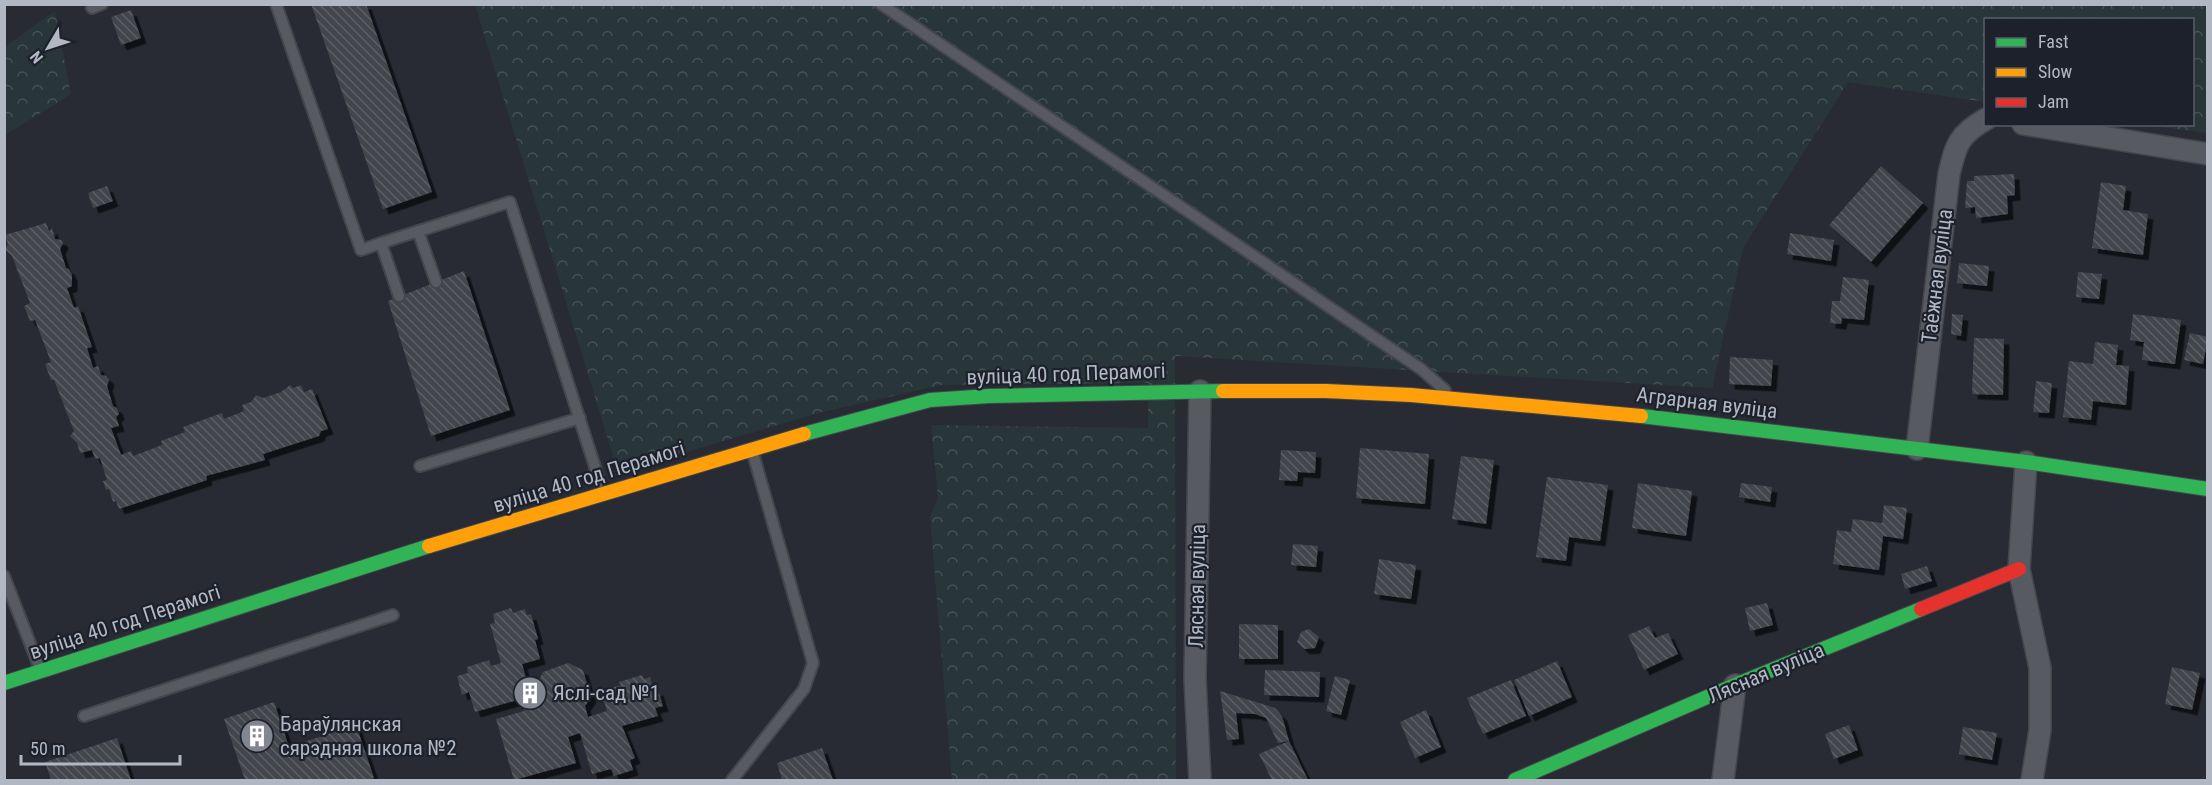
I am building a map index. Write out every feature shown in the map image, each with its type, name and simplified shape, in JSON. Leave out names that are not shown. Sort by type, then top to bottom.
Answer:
[{"type":"street","name":"Таёжная вуліца","points":[[1917,449],[1949,174],[1957,141],[1970,128],[1984,120]]},
{"type":"street","points":[[2035,126],[2208,154]]},
{"type":"street","name":"Аграрная вуліца","points":[[1200,392],[1326,391],[1453,398],[1677,419],[2026,462],[2208,489]]},
{"type":"street","name":"вуліца 40 год Перамогі","points":[[4,682],[42,672],[375,562],[878,412],[930,400],[989,396],[1200,392]]},
{"type":"street","name":"Лясная вуліца","points":[[1200,392],[1195,678],[1200,780]]},
{"type":"street","points":[[2026,462],[2019,569],[2040,668],[2040,730],[2032,780]]},
{"type":"street","name":"Лясная вуліца","points":[[1515,780],[1735,685],[2019,569]]},
{"type":"street","points":[[1723,780],[1735,685]]},
{"type":"lane","points":[[276,4],[361,250],[510,202],[604,495]]},
{"type":"lane","points":[[880,4],[1421,369],[1453,398]]},
{"type":"lane","points":[[418,231],[436,282]]},
{"type":"lane","points":[[381,243],[399,296]]},
{"type":"lane","points":[[420,466],[580,418]]},
{"type":"lane","points":[[737,778],[804,689],[813,663],[752,450]]},
{"type":"lane","points":[[4,576],[42,672]]},
{"type":"lane","points":[[84,716],[393,615]]},
{"type":"green space","points":[[475,5],[2207,5],[2207,133],[2154,126],[2194,126],[2194,18],[1984,18],[1984,102],[1848,82],[1743,248],[1712,388],[1175,356],[1176,780],[952,780],[930,517],[938,498],[931,425],[1148,428],[1148,383],[941,385],[818,413],[618,472]]},
{"type":"green space","points":[[55,11],[71,94],[5,135],[5,47]]},
{"type":"building","points":[[311,4],[366,4],[432,192],[383,209]]},
{"type":"building","points":[[131,10],[141,38],[121,45],[111,17]]},
{"type":"building","points":[[1881,166],[1923,203],[1871,262],[1829,225]]},
{"type":"building","points":[[2014,174],[2015,195],[2007,196],[2008,214],[1976,218],[1975,207],[1965,208],[1967,181],[1974,181],[1974,176]]},
{"type":"building","points":[[2101,182],[2126,186],[2123,210],[2148,214],[2143,255],[2092,248]]},
{"type":"building","points":[[107,186],[113,201],[93,208],[88,193]]},
{"type":"building","points":[[46,223],[49,231],[52,228],[55,239],[63,243],[60,249],[66,268],[72,275],[72,286],[67,288],[74,308],[78,306],[92,347],[87,348],[93,368],[98,366],[101,375],[106,376],[109,380],[107,386],[113,406],[117,408],[119,414],[116,417],[119,426],[111,428],[121,455],[131,451],[133,456],[162,445],[161,441],[185,432],[183,427],[222,413],[224,419],[244,411],[242,405],[251,402],[256,395],[263,398],[281,392],[290,385],[293,388],[301,385],[304,392],[312,389],[328,429],[321,431],[319,436],[263,454],[265,460],[206,476],[207,480],[119,509],[116,501],[113,502],[109,489],[106,490],[103,481],[107,480],[100,458],[95,459],[92,450],[80,453],[77,443],[70,436],[74,431],[54,380],[51,380],[45,364],[51,362],[35,320],[30,321],[24,306],[30,303],[12,256],[5,249],[8,244],[5,235]]},
{"type":"building","points":[[1790,233],[1834,240],[1831,261],[1787,254]]},
{"type":"building","points":[[1959,263],[1989,266],[1987,286],[1957,283]]},
{"type":"building","points":[[464,271],[510,410],[431,436],[388,301]]},
{"type":"building","points":[[2078,272],[2102,274],[2099,299],[2076,297]]},
{"type":"building","points":[[1843,277],[1869,280],[1864,320],[1842,318],[1841,324],[1830,323],[1832,301],[1840,301]]},
{"type":"building","points":[[1952,314],[1963,315],[1961,336],[1951,334]]},
{"type":"building","points":[[2133,314],[2181,320],[2175,364],[2142,360],[2144,342],[2130,340]]},
{"type":"building","points":[[2190,333],[2208,337],[2203,364],[2184,360]]},
{"type":"building","points":[[1974,338],[2004,339],[2003,395],[1972,394]]},
{"type":"building","points":[[2095,342],[2118,345],[2116,365],[2129,366],[2126,405],[2093,401],[2091,420],[2063,417],[2069,361],[2093,364]]},
{"type":"building","points":[[1730,357],[1773,360],[1771,386],[1729,384]]},
{"type":"building","points":[[2036,381],[2052,383],[2049,413],[2033,412]]},
{"type":"building","points":[[1360,448],[1429,454],[1425,504],[1356,498]]},
{"type":"building","points":[[1281,450],[1316,452],[1315,473],[1298,472],[1297,481],[1279,480]]},
{"type":"building","points":[[1461,456],[1494,460],[1486,524],[1452,519]]},
{"type":"building","points":[[1547,477],[1608,485],[1600,541],[1569,537],[1566,561],[1536,557]]},
{"type":"building","points":[[1638,483],[1692,491],[1686,536],[1632,528]]},
{"type":"building","points":[[1741,483],[1772,487],[1770,502],[1739,497]]},
{"type":"building","points":[[1884,505],[1907,508],[1903,539],[1883,536],[1879,570],[1833,564],[1837,530],[1851,532],[1853,519],[1882,523]]},
{"type":"building","points":[[1293,544],[1318,546],[1316,567],[1291,565]]},
{"type":"building","points":[[1379,559],[1416,565],[1411,599],[1374,594]]},
{"type":"building","points":[[1927,566],[1932,581],[1905,589],[1901,574]]},
{"type":"building","points":[[1767,603],[1773,625],[1750,631],[1745,608]]},
{"type":"building","name":"Яслі-сад №1","points":[[511,608],[513,613],[525,609],[527,615],[531,614],[538,639],[535,640],[540,659],[522,664],[528,685],[538,682],[543,672],[568,663],[583,670],[591,697],[585,706],[588,717],[607,711],[601,691],[621,685],[619,682],[642,675],[644,679],[650,677],[654,691],[658,690],[663,706],[655,708],[658,716],[622,726],[635,758],[630,760],[633,770],[614,776],[611,769],[592,774],[580,733],[568,737],[576,763],[514,780],[496,719],[524,711],[521,699],[475,712],[469,692],[462,695],[457,676],[468,673],[467,667],[489,660],[491,666],[501,663],[490,624],[495,623],[493,614]]},
{"type":"building","points":[[1239,624],[1278,625],[1278,659],[1239,659]]},
{"type":"building","points":[[1649,626],[1655,638],[1668,633],[1678,654],[1644,670],[1628,635]]},
{"type":"building","points":[[1309,629],[1319,637],[1315,648],[1304,649],[1297,642],[1301,632]]},
{"type":"building","points":[[1557,661],[1572,697],[1529,716],[1514,680]]},
{"type":"building","points":[[2172,667],[2200,673],[2192,710],[2165,704]]},
{"type":"building","points":[[1265,670],[1320,672],[1319,697],[1264,695]]},
{"type":"building","points":[[1335,676],[1350,680],[1341,715],[1326,711]]},
{"type":"building","points":[[1511,680],[1526,716],[1483,734],[1467,698]]},
{"type":"building","points":[[1220,691],[1275,708],[1282,716],[1289,741],[1278,743],[1266,718],[1255,714],[1236,713],[1239,739],[1227,740]]},
{"type":"building","name":"Бараўлянская сярэдняя школа №2","points":[[274,702],[289,747],[356,725],[374,778],[367,780],[245,780],[224,719]]},
{"type":"building","points":[[1426,710],[1441,747],[1415,758],[1400,722]]},
{"type":"building","points":[[1849,725],[1858,750],[1834,759],[1825,734]]},
{"type":"building","points":[[1963,727],[1997,733],[1992,760],[1959,754]]},
{"type":"building","points":[[117,738],[131,780],[51,780],[45,762]]},
{"type":"building","points":[[1289,741],[1308,780],[1272,780],[1259,754]]},
{"type":"building","points":[[822,748],[833,780],[782,780],[777,763]]},
{"type":"traffic: fast","points":[[804,434],[930,400],[989,396],[1223,391]]},
{"type":"traffic: fast","points":[[1641,416],[2026,462],[2208,489]]},
{"type":"traffic: fast","points":[[4,683],[429,546]]},
{"type":"traffic: fast","points":[[1515,780],[1735,685],[1921,609]]},
{"type":"traffic: slow","points":[[1223,391],[1326,391],[1411,395],[1641,416]]},
{"type":"traffic: slow","points":[[429,546],[804,434]]},
{"type":"traffic: jam","points":[[1921,609],[2019,569]]},
{"type":"place","name":"Яслі-сад №1","points":[[530,693]]},
{"type":"place","name":"Бараўлянская сярэдняя школа №2","points":[[257,736]]}]
